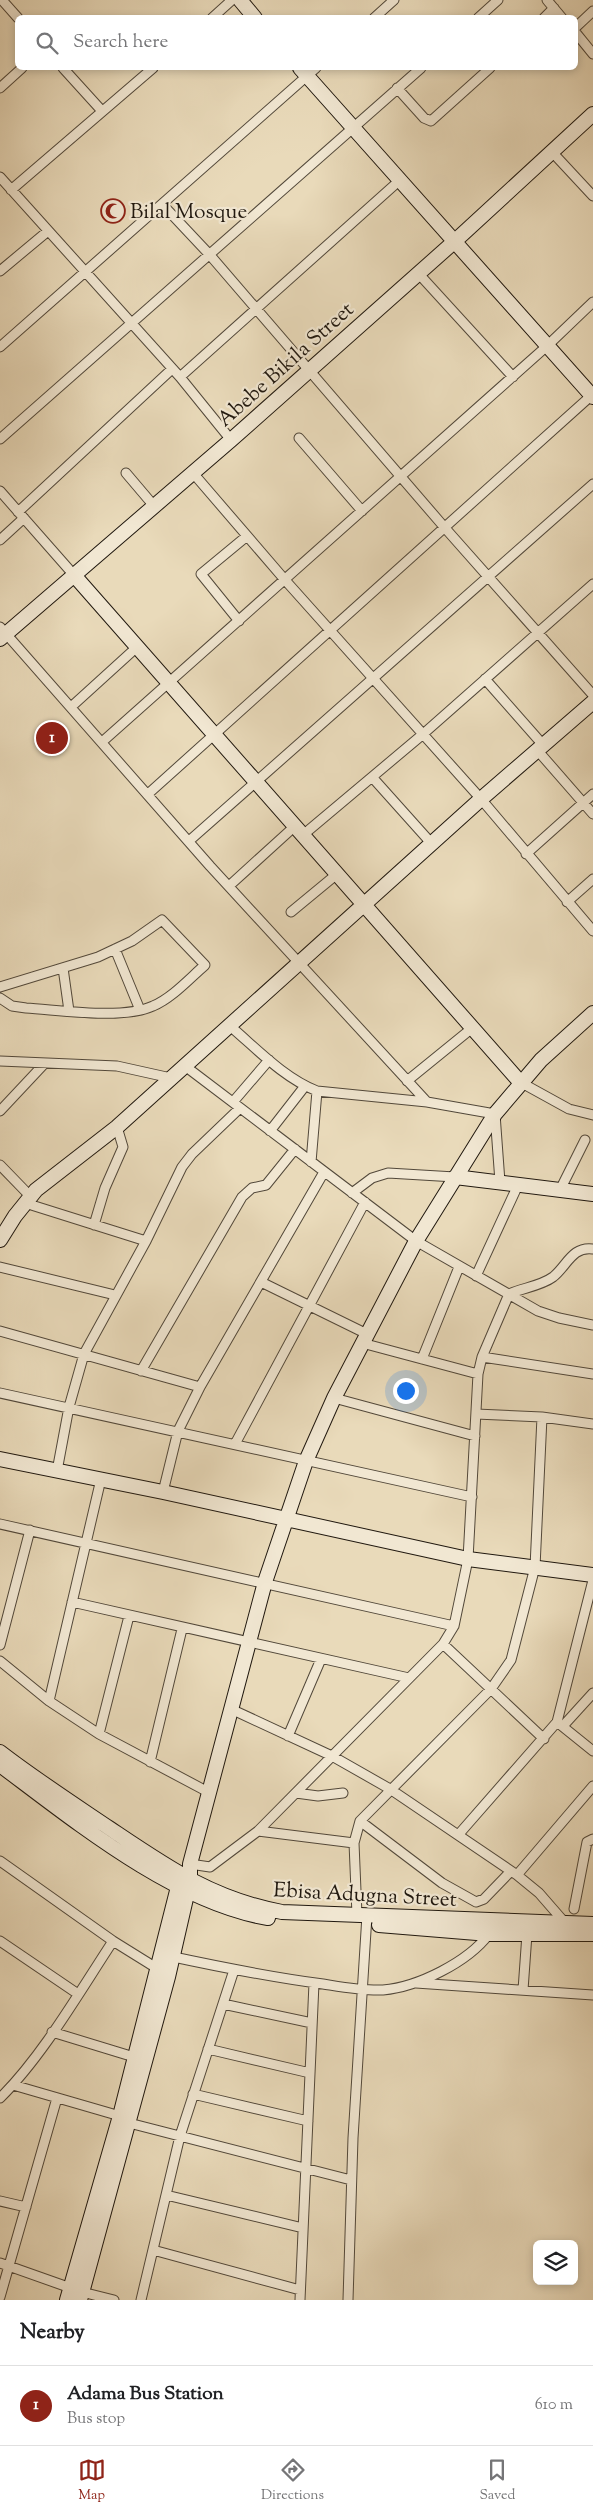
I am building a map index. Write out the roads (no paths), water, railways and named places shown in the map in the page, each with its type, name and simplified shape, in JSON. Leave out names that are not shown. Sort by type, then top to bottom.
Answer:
[{"type":"street","points":[[2,0],[15,15]]},
{"type":"street","points":[[215,15],[232,0]]},
{"type":"street","points":[[240,0],[253,15]]},
{"type":"street","points":[[377,15],[394,0]]},
{"type":"street","points":[[481,15],[498,0]]},
{"type":"street","points":[[547,0],[560,15]]},
{"type":"street","points":[[547,15],[554,8]]},
{"type":"street","points":[[578,25],[593,12]]},
{"type":"street","points":[[578,36],[593,54]]},
{"type":"street","points":[[0,88],[20,70]]},
{"type":"street","points":[[65,70],[102,111]]},
{"type":"street","points":[[11,190],[152,70]]},
{"type":"street","points":[[0,347],[162,204],[308,70],[353,127],[593,396],[148,794]]},
{"type":"street","points":[[0,439],[419,70]]},
{"type":"street","points":[[397,88],[424,118],[431,122],[488,70]]},
{"type":"street","name":"Abebe Bikila Street","points":[[2,633],[231,440],[553,153],[593,114]]},
{"type":"street","points":[[553,153],[593,196]]},
{"type":"street","points":[[0,177],[180,377],[231,440]]},
{"type":"street","points":[[180,377],[400,180]]},
{"type":"street","points":[[162,204],[209,254],[400,477],[593,695]]},
{"type":"street","points":[[0,270],[48,231]]},
{"type":"street","points":[[418,274],[513,376]]},
{"type":"street","points":[[102,742],[547,346],[593,302]]},
{"type":"street","points":[[0,540],[21,515],[172,369]]},
{"type":"street","points":[[299,438],[362,511]]},
{"type":"street","points":[[126,473],[154,506]]},
{"type":"street","points":[[193,473],[372,679],[481,799],[593,931]]},
{"type":"street","points":[[189,841],[593,484]]},
{"type":"street","points":[[0,491],[215,734],[471,1029],[520,1082],[568,1109],[593,1115]]},
{"type":"street","points":[[238,621],[201,574],[248,536]]},
{"type":"street","points":[[229,886],[299,830],[372,777],[538,632],[591,590]]},
{"type":"street","points":[[2,633],[71,707],[298,964],[426,1102]]},
{"type":"street","points":[[71,707],[137,647]]},
{"type":"street","points":[[485,679],[593,814]]},
{"type":"street","points":[[0,1240],[36,1190],[117,1127],[481,799],[593,702]]},
{"type":"street","points":[[372,777],[432,844]]},
{"type":"street","points":[[526,854],[593,794]]},
{"type":"street","points":[[291,912],[337,874]]},
{"type":"street","points":[[568,902],[593,880]]},
{"type":"street","points":[[0,987],[63,968],[115,949],[132,941],[162,920],[205,965],[162,1002],[140,1010],[117,1013],[69,1011],[12,1006],[0,998]]},
{"type":"street","points":[[115,949],[140,1010]]},
{"type":"street","points":[[63,968],[69,1011]]},
{"type":"street","points":[[75,2295],[125,2120],[186,1878],[233,1710],[266,1582],[306,1461],[334,1398],[416,1241],[495,1114],[520,1082],[593,1013]]},
{"type":"street","points":[[230,1026],[269,1060],[304,1086],[317,1091],[426,1102],[495,1114]]},
{"type":"street","points":[[407,1081],[471,1029]]},
{"type":"street","points":[[57,1471],[69,1408],[84,1354],[146,1241],[182,1167],[236,1105],[269,1060]]},
{"type":"street","points":[[0,1061],[117,1066],[170,1078]]},
{"type":"street","points":[[0,1111],[45,1063]]},
{"type":"street","points":[[185,1066],[416,1241],[459,1267],[549,1315],[593,1325]]},
{"type":"street","points":[[270,1131],[304,1086]]},
{"type":"street","points":[[311,1162],[317,1091]]},
{"type":"street","points":[[495,1114],[500,1182]]},
{"type":"street","points":[[94,1225],[105,1188],[123,1147],[117,1127]]},
{"type":"street","points":[[560,1190],[584,1140]]},
{"type":"street","points":[[141,1370],[245,1193],[252,1188],[266,1185],[295,1150]]},
{"type":"street","points":[[0,1164],[28,1200],[94,1225],[146,1241]]},
{"type":"street","points":[[163,1492],[178,1432],[200,1387],[324,1172]]},
{"type":"street","points":[[352,1193],[372,1178],[388,1173],[455,1177],[593,1194]]},
{"type":"street","points":[[476,1276],[518,1185]]},
{"type":"street","points":[[235,1444],[365,1202]]},
{"type":"street","points":[[186,1878],[210,1867],[258,1831],[443,1644],[454,1626],[468,1559],[478,1374],[482,1357],[509,1294],[553,1276],[578,1251],[586,1248],[593,1249]]},
{"type":"street","points":[[0,1267],[115,1295]]},
{"type":"street","points":[[422,1359],[459,1267]]},
{"type":"street","points":[[261,1282],[308,1306],[365,1339],[422,1359],[478,1374]]},
{"type":"street","points":[[0,1331],[200,1387]]},
{"type":"street","points":[[482,1357],[593,1374]]},
{"type":"street","points":[[0,1393],[472,1498]]},
{"type":"street","points":[[334,1398],[475,1436]]},
{"type":"street","points":[[476,1414],[542,1417],[593,1424]]},
{"type":"street","points":[[348,2300],[351,2180],[362,1990],[363,1918],[354,1843],[360,1822],[390,1789],[491,1688],[511,1660],[535,1567],[542,1417]]},
{"type":"street","points":[[0,1459],[286,1518],[468,1559],[593,1575]]},
{"type":"street","points":[[49,1701],[101,1479]]},
{"type":"street","points":[[0,1524],[266,1582],[454,1626]]},
{"type":"street","points":[[0,1645],[30,1530]]},
{"type":"street","points":[[560,1724],[593,1580]]},
{"type":"street","points":[[72,1602],[182,1629],[409,1678]]},
{"type":"street","points":[[99,1734],[128,1616]]},
{"type":"street","points":[[150,1762],[182,1629]]},
{"type":"street","points":[[443,1644],[544,1739]]},
{"type":"street","points":[[288,1736],[321,1659]]},
{"type":"street","points":[[0,1661],[49,1701],[99,1734],[210,1792]]},
{"type":"street","points":[[459,1834],[544,1739],[593,1693]]},
{"type":"street","points":[[233,1710],[332,1756],[390,1789],[459,1834],[539,1892],[566,1924]]},
{"type":"street","points":[[560,1724],[593,1751]]},
{"type":"street","name":"Ebisa Adugna Street","points":[[0,1752],[35,1778],[186,1878]]},
{"type":"street","name":"Ebisa Adugna Street","points":[[0,1765],[83,1827],[222,1896],[259,1908],[282,1912],[363,1918],[593,1924]]},
{"type":"street","points":[[360,1822],[442,1883],[476,1902],[484,1899],[514,1873],[593,1786]]},
{"type":"street","points":[[296,1793],[318,1796],[343,1793]]},
{"type":"street","points":[[258,1831],[354,1843]]},
{"type":"street","points":[[574,1909],[587,1842],[593,1839]]},
{"type":"street","points":[[0,1861],[113,1941],[158,1970]]},
{"type":"street","name":"Ebisa Adugna Street","points":[[363,1918],[489,1934],[593,1934]]},
{"type":"street","points":[[167,1956],[234,1970],[314,1983],[362,1990],[384,1990],[441,1972],[476,1948],[489,1934]]},
{"type":"street","points":[[523,1990],[527,1934]]},
{"type":"street","points":[[0,2098],[13,2085],[52,2032],[113,1941]]},
{"type":"street","points":[[0,1954],[3,1943],[78,1994]]},
{"type":"street","points":[[125,2120],[134,2057],[158,1970],[167,1956]]},
{"type":"street","points":[[141,2300],[180,2136],[234,1970]]},
{"type":"street","points":[[300,2300],[314,1983]]},
{"type":"street","points":[[410,1983],[593,1994]]},
{"type":"street","points":[[223,2004],[312,2024]]},
{"type":"street","points":[[52,2032],[134,2057]]},
{"type":"street","points":[[208,2049],[310,2073]]},
{"type":"street","points":[[13,2085],[180,2136],[351,2180]]},
{"type":"street","points":[[194,2094],[308,2121]]},
{"type":"street","points":[[0,2297],[5,2265],[26,2207],[57,2098]]},
{"type":"street","points":[[166,2195],[303,2228]]},
{"type":"street","points":[[0,2201],[26,2207]]},
{"type":"street","points":[[153,2250],[300,2290]]},
{"type":"street","points":[[5,2265],[75,2295],[114,2300]]},
{"type":"place","name":"Bilal Mosque","points":[[113,211]]},
{"type":"place","name":"Adama Bus Station","points":[[52,738]]}]
